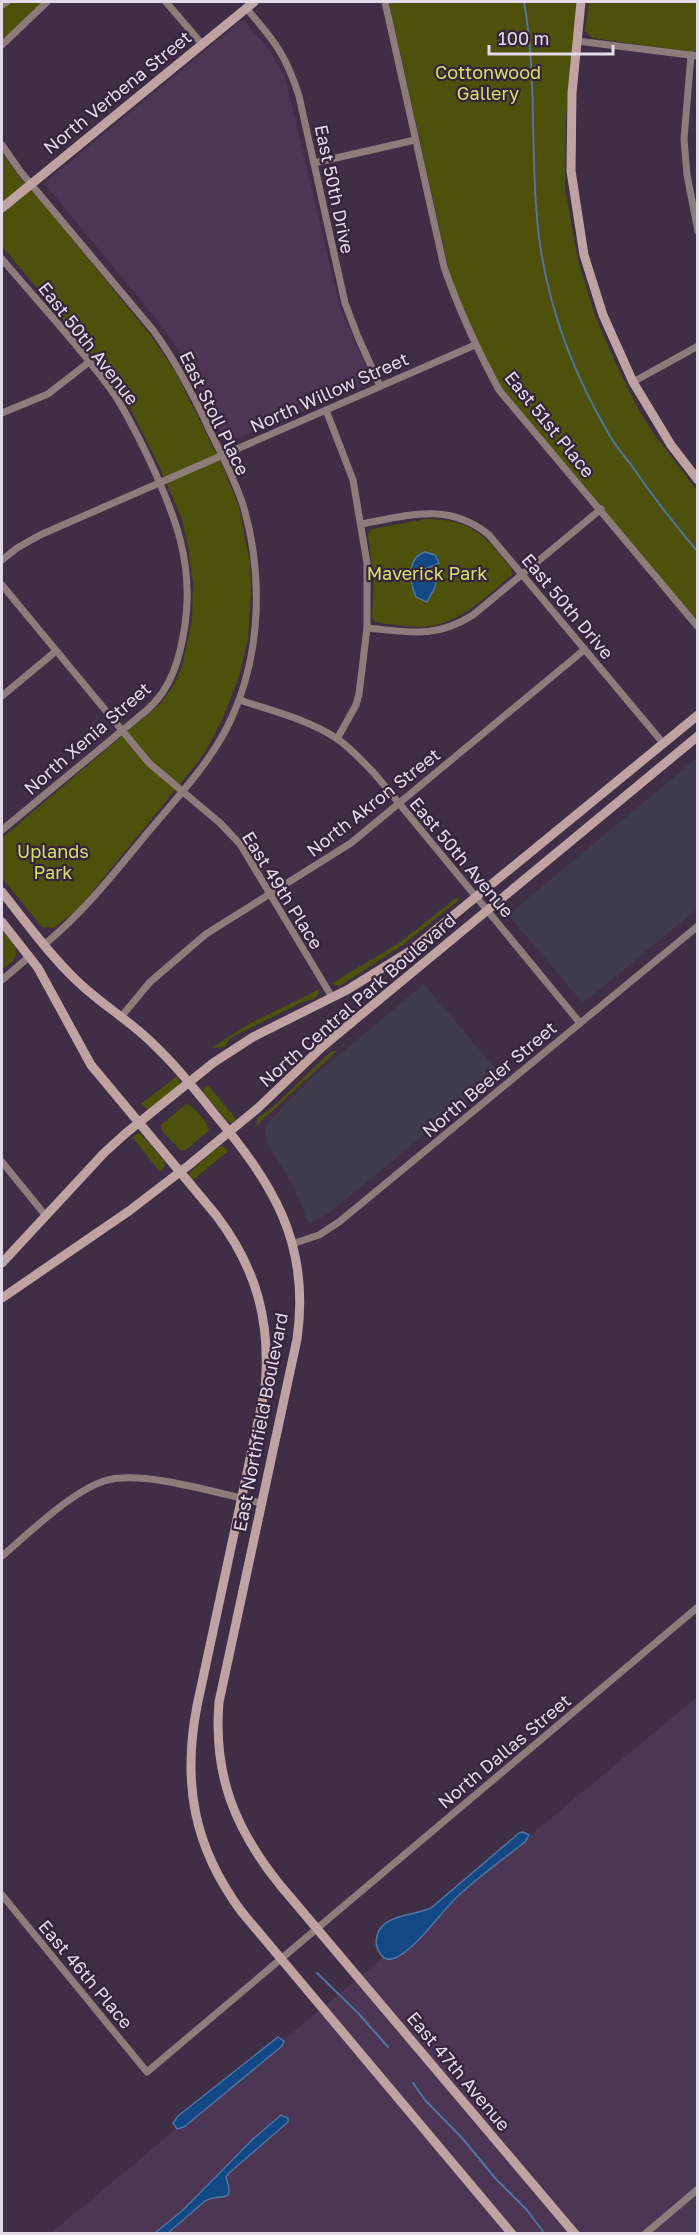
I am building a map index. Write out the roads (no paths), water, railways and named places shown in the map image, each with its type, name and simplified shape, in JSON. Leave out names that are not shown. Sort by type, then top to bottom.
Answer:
[{"type":"main road","points":[[581,2],[572,93],[571,171],[584,255],[603,315],[633,382],[671,445],[698,480]]},
{"type":"main road","name":"North Verbena Street","points":[[2,208],[250,5]]},
{"type":"main road","name":"North Central Park Boulevard","points":[[2,1263],[104,1153],[222,1057],[253,1037],[362,982],[410,951],[698,715]]},
{"type":"main road","name":"North Central Park Boulevard","points":[[2,1298],[129,1211],[230,1132],[322,1047],[698,736]]},
{"type":"main road","name":"East Northfield Boulevard","points":[[2,892],[74,978],[149,1040],[230,1132],[273,1194],[292,1244],[299,1282],[299,1323],[220,1690],[217,1722],[219,1754],[230,1801],[247,1839],[263,1864],[318,1929]]},
{"type":"main road","name":"East Northfield Boulevard","points":[[2,922],[30,956],[85,1055],[101,1078],[221,1222],[240,1250],[254,1281],[263,1314],[267,1353],[265,1389],[192,1731],[190,1778],[197,1824],[217,1875],[241,1911],[282,1960]]},
{"type":"main road","name":"East 47th Avenue","points":[[318,1929],[575,2234]]},
{"type":"main road","points":[[282,1960],[512,2234]]},
{"type":"street","points":[[2,5],[8,2]]},
{"type":"street","points":[[2,45],[47,2]]},
{"type":"street","points":[[166,2],[202,44]]},
{"type":"street","name":"East 51st Place","points":[[384,2],[444,267],[457,306],[475,345],[499,390],[698,627]]},
{"type":"street","name":"East 50th Drive","points":[[250,5],[291,69],[345,303],[380,386]]},
{"type":"street","points":[[577,41],[694,56],[684,139],[687,175],[698,231]]},
{"type":"street","points":[[314,163],[415,140]]},
{"type":"street","name":"East Stoll Place","points":[[2,145],[31,184],[153,330],[173,357],[192,391],[243,505],[251,537],[256,607],[249,671],[240,700],[218,743],[201,770],[85,908],[45,944]]},
{"type":"street","points":[[687,175],[698,175]]},
{"type":"street","name":"East 50th Avenue","points":[[2,259],[89,362],[127,413],[160,484]]},
{"type":"street","name":"North Willow Street","points":[[2,560],[31,540],[475,345]]},
{"type":"street","points":[[633,382],[698,346]]},
{"type":"street","points":[[2,413],[48,394],[89,362]]},
{"type":"street","points":[[326,410],[353,480],[367,563],[367,628],[359,694],[356,705],[338,739]]},
{"type":"street","name":"North Xenia Street","points":[[2,830],[155,703],[167,688],[177,662],[184,633],[187,594],[184,556],[178,529],[160,484]]},
{"type":"street","points":[[367,628],[421,633],[439,631],[458,624],[473,615],[601,509]]},
{"type":"street","name":"East 50th Drive","points":[[362,524],[419,514],[440,513],[470,522],[489,535],[663,743]]},
{"type":"street","points":[[2,585],[122,731]]},
{"type":"street","name":"North Akron Street","points":[[121,1017],[150,982],[206,934],[343,849],[585,650]]},
{"type":"street","points":[[2,696],[56,651]]},
{"type":"street","name":"East 50th Avenue","points":[[240,700],[296,718],[338,739],[374,773],[580,1023]]},
{"type":"street","name":"East 49th Place","points":[[122,731],[149,764],[233,837],[248,856],[332,997]]},
{"type":"street","name":"North Beeler Street","points":[[292,1244],[319,1235],[339,1222],[698,926]]},
{"type":"street","points":[[2,980],[30,956]]},
{"type":"street","points":[[2,1162],[45,1216]]},
{"type":"street","points":[[2,1556],[81,1492],[110,1479],[147,1478],[261,1503]]},
{"type":"street","name":"North Dallas Street","points":[[318,1929],[698,1607]]},
{"type":"street","name":"East 46th Place","points":[[2,1895],[147,2072],[282,1960]]},
{"type":"street","points":[[282,1960],[318,1929]]},
{"type":"street","points":[[645,2234],[698,2190]]},
{"type":"water","points":[[425,552],[435,555],[439,563],[425,569],[438,576],[427,602],[416,597],[411,578],[412,565],[419,555]]},
{"type":"water","points":[[523,1832],[529,1835],[525,1842],[457,1897],[411,1947],[395,1958],[383,1957],[376,1940],[385,1923],[431,1908]]},
{"type":"water","points":[[278,2037],[284,2041],[282,2046],[184,2127],[177,2129],[173,2123],[178,2116]]},
{"type":"water","points":[[281,2115],[288,2118],[288,2122],[226,2177],[228,2195],[205,2201],[168,2233],[155,2233],[183,2210],[253,2139]]},
{"type":"waterway","points":[[524,2],[531,60],[536,208],[543,263],[556,315],[574,365],[610,436],[657,501],[698,552]]},
{"type":"waterway","points":[[317,1973],[359,2014],[388,2047]]},
{"type":"waterway","points":[[413,2083],[425,2100],[526,2209],[545,2234]]},
{"type":"park label","name":"Cottonwood Gallery","points":[[488,82]]},
{"type":"park label","name":"Maverick Park","points":[[427,573]]},
{"type":"park label","name":"Uplands Park","points":[[53,861]]}]
